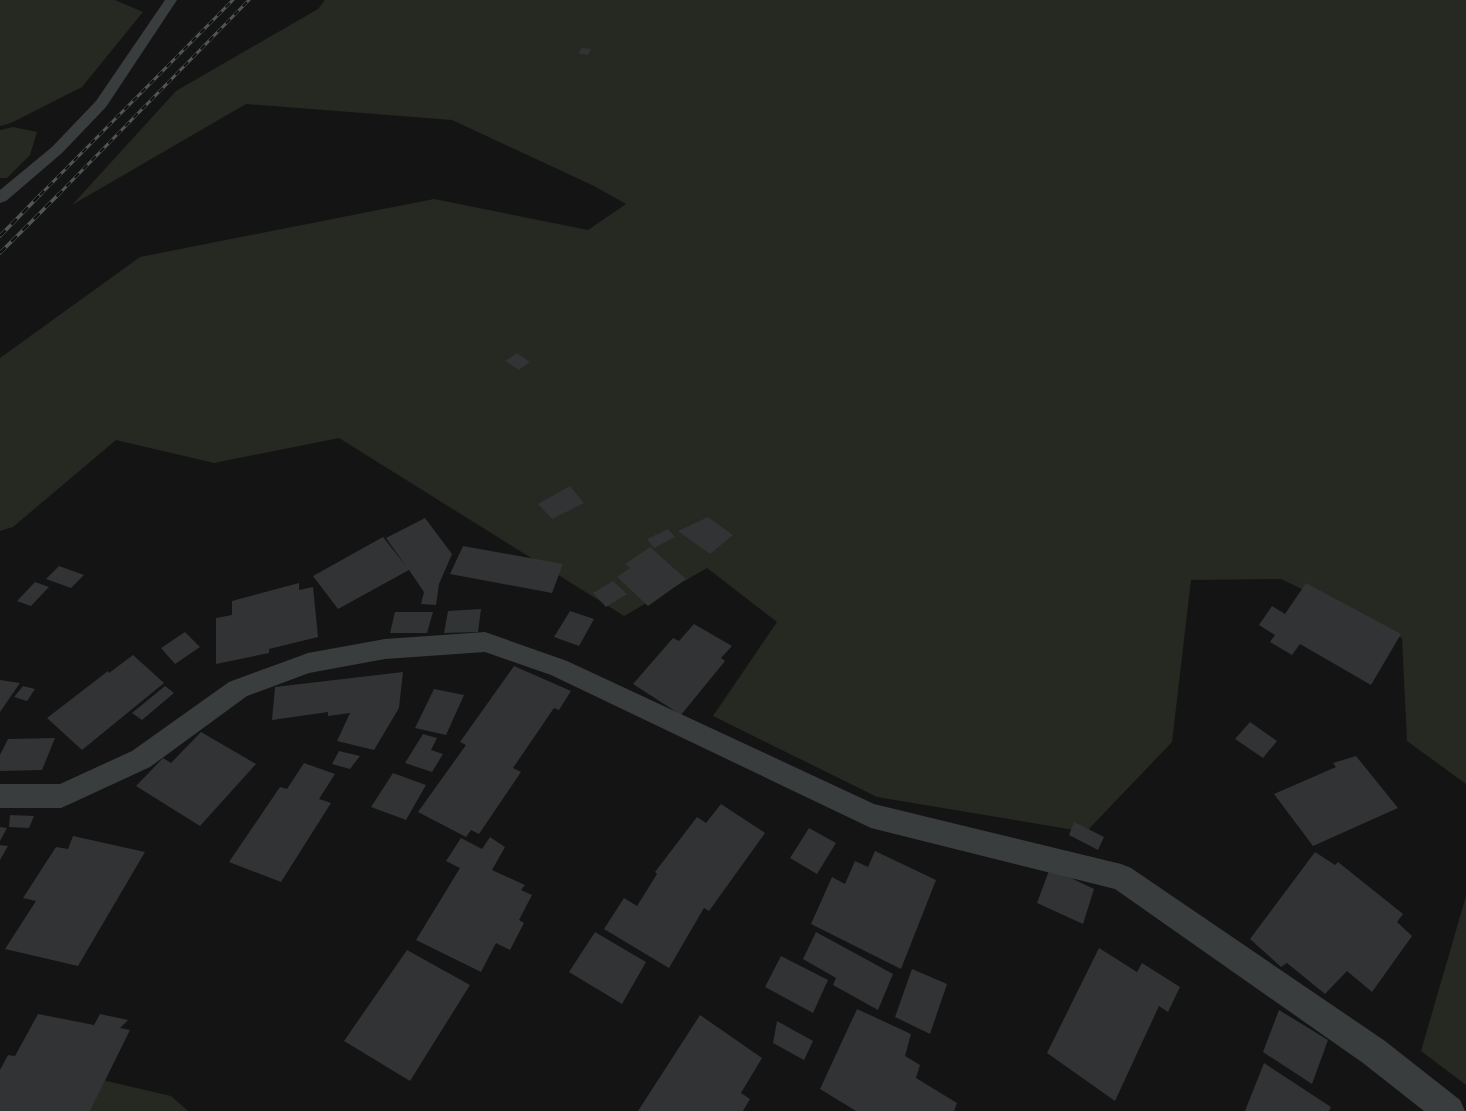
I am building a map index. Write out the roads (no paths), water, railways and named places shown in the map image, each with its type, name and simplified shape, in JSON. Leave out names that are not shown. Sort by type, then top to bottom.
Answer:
[{"type":"street","points":[[0,198],[57,150],[101,104],[171,0]]},
{"type":"street","points":[[0,796],[61,796],[141,759],[238,689],[308,663],[385,649],[485,642],[559,668],[871,816],[1120,877],[1374,1052],[1449,1111]]},
{"type":"railway","points":[[40,195],[233,0]]},
{"type":"railway","points":[[58,195],[249,0]]},
{"type":"railway","points":[[0,236],[41,194]]},
{"type":"railway","points":[[0,253],[58,195]]}]
